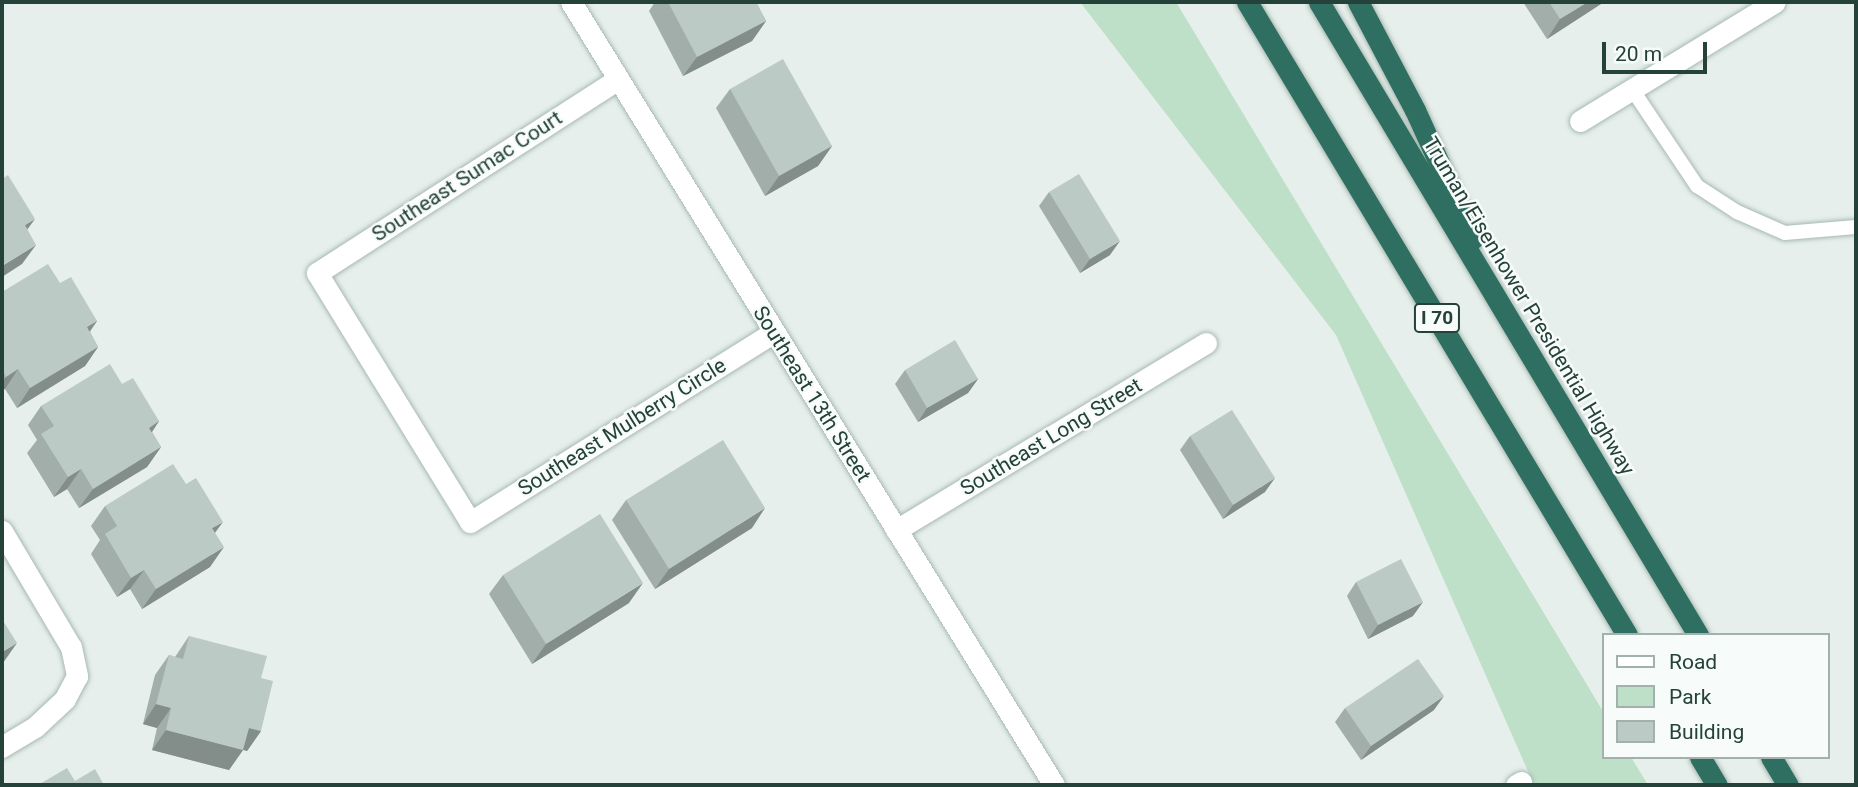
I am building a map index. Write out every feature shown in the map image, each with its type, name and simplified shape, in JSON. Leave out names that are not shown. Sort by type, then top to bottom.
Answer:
[{"type":"highway","name":"I 70","points":[[1247,2],[1626,633]]},
{"type":"highway","name":"Truman/Eisenhower Presidential Highway","points":[[1318,2],[1697,633]]},
{"type":"highway","points":[[1358,2],[1415,110],[1514,329]]},
{"type":"highway","points":[[1701,759],[1717,785]]},
{"type":"highway","points":[[1772,759],[1788,785]]},
{"type":"street","name":"Southeast 13th Street","points":[[570,2],[1054,785]]},
{"type":"street","points":[[1580,121],[1775,2]]},
{"type":"street","name":"Southeast Sumac Court","points":[[470,522],[317,272],[618,79]]},
{"type":"street","name":"Southeast Mulberry Circle","points":[[470,522],[774,332]]},
{"type":"street","name":"Southeast Long Street","points":[[896,530],[1206,343]]},
{"type":"street","points":[[2,531],[71,648],[77,676],[65,699],[35,727],[2,747]]},
{"type":"lane","points":[[1632,89],[1697,186],[1737,212],[1785,233],[1856,227]]},
{"type":"green space","points":[[1080,2],[1176,2],[1602,710],[1602,759],[1632,759],[1648,785],[1534,785],[1336,335]]},
{"type":"building","points":[[668,2],[756,2],[766,21],[697,57]]},
{"type":"building","points":[[1549,2],[1588,2],[1560,19]]},
{"type":"building","points":[[783,59],[832,146],[779,176],[730,89]]},
{"type":"building","points":[[1079,174],[1120,241],[1090,259],[1049,192]]},
{"type":"building","points":[[8,175],[35,219],[25,225],[36,245],[2,266],[2,179]]},
{"type":"building","points":[[48,264],[60,283],[71,277],[97,321],[87,327],[98,347],[30,388],[18,369],[6,377],[2,370],[2,292]]},
{"type":"building","points":[[955,340],[978,379],[927,408],[905,370]]},
{"type":"building","points":[[110,364],[122,384],[133,378],[159,421],[149,428],[161,447],[93,489],[81,469],[68,477],[41,434],[54,426],[41,406]]},
{"type":"building","points":[[1232,410],[1275,478],[1233,505],[1190,436]]},
{"type":"building","points":[[723,440],[765,508],[669,569],[626,500]]},
{"type":"building","points":[[173,464],[186,484],[196,478],[223,522],[212,528],[224,547],[156,589],[144,570],[131,578],[105,534],[117,526],[105,506]]},
{"type":"building","points":[[600,514],[643,583],[546,644],[503,575]]},
{"type":"building","points":[[1401,559],[1423,602],[1378,625],[1356,582]]},
{"type":"building","points":[[2,619],[17,643],[2,652]]},
{"type":"building","points":[[189,636],[267,656],[261,678],[273,681],[261,731],[249,728],[243,750],[166,730],[171,708],[156,704],[169,655],[183,659]]},
{"type":"building","points":[[1418,659],[1444,696],[1371,746],[1345,708]]},
{"type":"building","points":[[67,768],[75,781],[95,769],[104,785],[38,785]]}]
